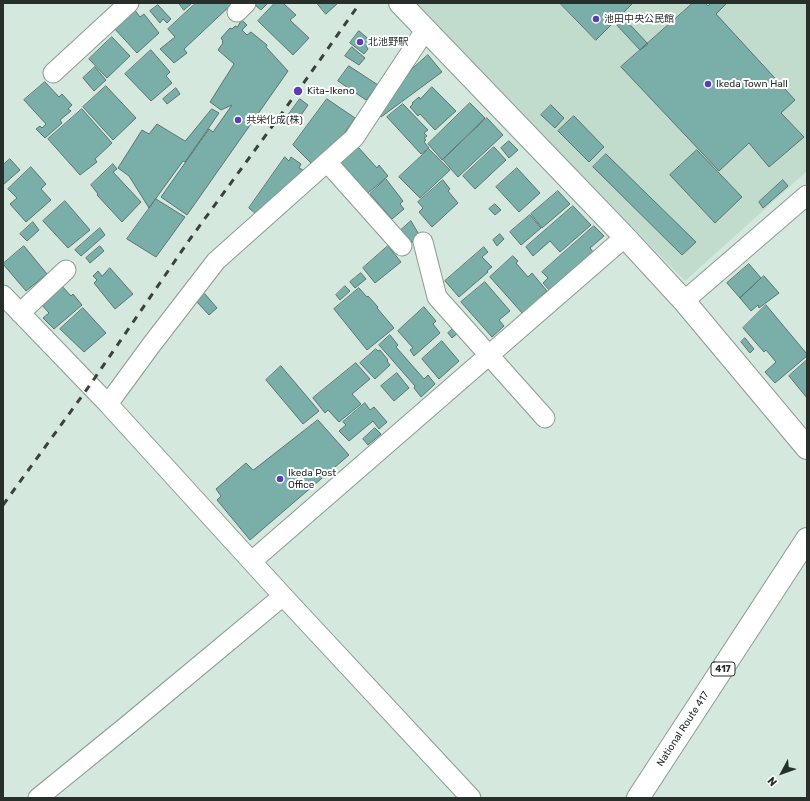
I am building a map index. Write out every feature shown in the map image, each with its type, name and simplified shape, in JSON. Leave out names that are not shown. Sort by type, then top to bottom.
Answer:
[{"type":"main road","points":[[400,3],[626,237],[684,301],[807,448]]},
{"type":"main road","name":"National Route 417","points":[[638,798],[807,539]]},
{"type":"street","points":[[53,73],[129,3]]},
{"type":"street","points":[[108,404],[216,261],[354,138],[426,29]]},
{"type":"street","points":[[327,162],[402,246]]},
{"type":"street","points":[[684,301],[807,195]]},
{"type":"street","points":[[252,561],[626,237]]},
{"type":"street","points":[[423,242],[437,296],[545,418]]},
{"type":"street","points":[[20,313],[66,270]]},
{"type":"street","points":[[3,295],[108,404],[470,798]]},
{"type":"street","points":[[38,798],[283,596]]},
{"type":"shaded area","points":[[414,3],[807,3],[807,171],[685,281]]},
{"type":"building","points":[[179,3],[192,3],[184,10]]},
{"type":"building","points":[[196,3],[233,3],[184,49],[187,53],[174,63],[160,49],[175,37],[168,29]]},
{"type":"building","points":[[256,3],[268,3],[261,10],[255,5]]},
{"type":"building","points":[[275,3],[283,3],[296,15],[290,20],[309,38],[293,55],[258,21]]},
{"type":"building","points":[[317,3],[338,3],[326,14]]},
{"type":"building","name":"池田中央公民館","points":[[560,3],[633,3],[596,40]]},
{"type":"building","name":"Ikeda Town Hall","points":[[693,3],[705,3],[708,6],[711,3],[727,3],[716,14],[795,100],[781,113],[804,137],[769,167],[749,143],[719,171],[621,67]]},
{"type":"building","points":[[158,5],[171,19],[167,23],[163,19],[160,23],[150,11]]},
{"type":"building","points":[[134,9],[140,17],[144,14],[159,33],[137,53],[113,27]]},
{"type":"building","points":[[621,15],[648,44],[640,50],[614,22]]},
{"type":"building","name":"共栄化成(株)","points":[[242,20],[247,25],[242,30],[247,35],[251,32],[267,45],[266,47],[288,71],[187,215],[161,197],[209,129],[213,132],[232,105],[221,110],[210,102],[234,64],[218,50],[223,43],[221,38],[230,28],[232,29],[235,26],[237,27]]},
{"type":"building","name":"北池野駅","points":[[359,31],[371,41],[366,46],[368,49],[364,54],[350,43]]},
{"type":"building","points":[[112,37],[130,56],[107,78],[89,59]]},
{"type":"building","points":[[352,47],[365,58],[359,65],[345,56]]},
{"type":"building","points":[[151,50],[170,72],[166,76],[172,83],[151,101],[125,74]]},
{"type":"building","points":[[428,55],[442,72],[381,117],[378,114],[412,69]]},
{"type":"building","points":[[349,66],[378,85],[366,100],[338,81]]},
{"type":"building","points":[[95,67],[106,80],[94,91],[83,78]]},
{"type":"building","points":[[45,82],[59,97],[62,94],[72,105],[68,109],[71,111],[60,120],[62,123],[45,138],[36,129],[40,126],[42,128],[46,124],[24,100]]},
{"type":"building","points":[[106,86],[136,118],[113,140],[83,107]]},
{"type":"building","points":[[432,87],[456,111],[435,130],[420,114],[418,116],[410,107],[413,104],[412,103],[419,97],[420,99]]},
{"type":"building","points":[[176,88],[180,94],[167,104],[163,99]]},
{"type":"building","points":[[300,99],[308,105],[297,121],[289,114]]},
{"type":"building","points":[[327,99],[355,118],[338,142],[313,165],[293,145]]},
{"type":"building","points":[[470,103],[485,118],[442,160],[428,144]]},
{"type":"building","points":[[403,104],[428,130],[424,133],[427,136],[424,138],[426,140],[424,142],[429,148],[421,154],[387,117]]},
{"type":"building","points":[[551,105],[564,118],[555,128],[541,115]]},
{"type":"building","points":[[82,109],[112,143],[95,159],[97,162],[80,175],[48,139]]},
{"type":"building","points":[[212,109],[219,113],[185,162],[183,161],[149,208],[129,176],[118,168],[142,130],[149,134],[157,124],[185,141]]},
{"type":"building","points":[[574,116],[604,147],[589,162],[558,131]]},
{"type":"building","points":[[487,118],[503,135],[458,177],[443,160]]},
{"type":"building","points":[[509,141],[518,150],[509,158],[501,148]]},
{"type":"building","points":[[358,147],[377,168],[379,165],[388,176],[368,193],[341,163]]},
{"type":"building","points":[[494,147],[506,160],[475,189],[463,176]]},
{"type":"building","points":[[429,149],[450,170],[420,198],[399,177]]},
{"type":"building","points":[[697,150],[742,197],[715,223],[670,175]]},
{"type":"building","points":[[606,154],[696,242],[682,255],[593,167]]},
{"type":"building","points":[[285,157],[289,161],[291,157],[301,164],[299,168],[303,170],[290,188],[286,185],[277,198],[257,215],[249,208]]},
{"type":"building","points":[[10,159],[20,170],[3,185],[3,165]]},
{"type":"building","points":[[113,164],[117,169],[113,172],[141,202],[122,222],[97,195],[98,194],[91,185]]},
{"type":"building","points":[[31,167],[46,184],[41,189],[51,200],[26,222],[10,204],[17,198],[8,189]]},
{"type":"building","points":[[517,168],[540,193],[519,212],[496,187]]},
{"type":"building","points":[[386,179],[403,201],[400,204],[404,209],[392,219],[370,194]]},
{"type":"building","points":[[443,180],[450,189],[448,191],[458,203],[432,227],[419,212],[423,208],[418,202]]},
{"type":"building","points":[[783,180],[788,186],[763,208],[759,202]]},
{"type":"building","points":[[558,191],[570,204],[542,228],[531,214]]},
{"type":"building","points":[[156,199],[185,217],[156,257],[127,239]]},
{"type":"building","points":[[65,201],[90,230],[68,248],[43,221]]},
{"type":"building","points":[[495,204],[501,210],[495,215],[489,209]]},
{"type":"building","points":[[573,206],[591,225],[560,252],[550,241],[533,256],[526,247]]},
{"type":"building","points":[[530,215],[541,228],[521,245],[510,232]]},
{"type":"building","points":[[411,221],[421,238],[414,244],[401,230]]},
{"type":"building","points":[[33,222],[39,230],[27,241],[20,234]]},
{"type":"building","points":[[594,226],[604,236],[590,248],[594,253],[550,291],[543,283],[548,278],[542,272]]},
{"type":"building","points":[[100,228],[105,235],[81,256],[75,250]]},
{"type":"building","points":[[500,234],[504,239],[497,246],[493,240]]},
{"type":"building","points":[[24,246],[47,274],[26,291],[3,264]]},
{"type":"building","points":[[100,246],[104,251],[90,263],[86,258]]},
{"type":"building","points":[[388,246],[401,262],[375,283],[363,268]]},
{"type":"building","points":[[484,247],[488,252],[482,257],[492,267],[459,297],[445,281]]},
{"type":"building","points":[[513,256],[518,261],[516,263],[528,277],[532,273],[547,291],[541,296],[543,298],[523,314],[490,277]]},
{"type":"building","points":[[749,264],[761,278],[740,298],[727,283]]},
{"type":"building","points":[[110,268],[133,294],[115,309],[94,283],[97,280],[93,276],[98,271],[102,276]]},
{"type":"building","points":[[361,273],[366,279],[355,288],[350,282]]},
{"type":"building","points":[[764,276],[779,293],[759,308],[758,305],[751,311],[740,298]]},
{"type":"building","points":[[485,282],[510,311],[499,320],[504,326],[492,337],[461,302]]},
{"type":"building","points":[[61,285],[71,296],[73,294],[82,305],[54,329],[43,318],[49,313],[40,303]]},
{"type":"building","points":[[345,286],[350,291],[340,300],[336,295]]},
{"type":"building","points":[[359,288],[378,307],[377,308],[394,328],[367,350],[334,309]]},
{"type":"building","points":[[205,294],[217,308],[209,315],[197,302]]},
{"type":"building","points":[[766,305],[807,354],[807,356],[775,383],[765,372],[776,362],[766,350],[764,352],[743,328]]},
{"type":"building","points":[[424,307],[436,321],[433,324],[440,333],[414,356],[410,350],[413,348],[398,331]]},
{"type":"building","points":[[83,308],[106,333],[84,352],[60,329]]},
{"type":"building","points":[[455,327],[459,332],[452,338],[448,333]]},
{"type":"building","points":[[390,335],[398,345],[396,347],[424,379],[428,375],[435,384],[421,397],[414,388],[415,386],[379,345]]},
{"type":"building","points":[[745,338],[754,349],[750,353],[741,342]]},
{"type":"building","points":[[442,341],[459,361],[439,379],[422,359]]},
{"type":"building","points":[[376,349],[378,351],[380,350],[390,365],[375,379],[360,363]]},
{"type":"building","points":[[807,360],[807,398],[789,376]]},
{"type":"building","points":[[356,363],[370,379],[352,394],[361,404],[339,422],[328,410],[325,413],[313,398]]},
{"type":"building","points":[[281,366],[319,411],[303,424],[266,380]]},
{"type":"building","points":[[397,373],[409,388],[394,401],[381,386]]},
{"type":"building","points":[[365,403],[370,410],[374,407],[387,422],[379,429],[373,421],[349,441],[339,431],[346,425],[343,422]]},
{"type":"building","points":[[318,420],[349,455],[250,540],[217,500],[221,496],[216,489],[246,463],[253,470]]},
{"type":"building","points":[[375,428],[381,434],[368,445],[363,439]]},
{"type":"railway","points":[[3,505],[90,385],[190,239],[360,3]]},
{"type":"place","name":"池田中央公民館","points":[[596,19]]},
{"type":"place","name":"北池野駅","points":[[360,42]]},
{"type":"place","name":"Ikeda Town Hall","points":[[708,84]]},
{"type":"place","name":"Kita-Ikeno","points":[[298,91]]},
{"type":"place","name":"共栄化成(株)","points":[[238,120]]},
{"type":"place","name":"Ikeda Post Office","points":[[280,479]]}]
